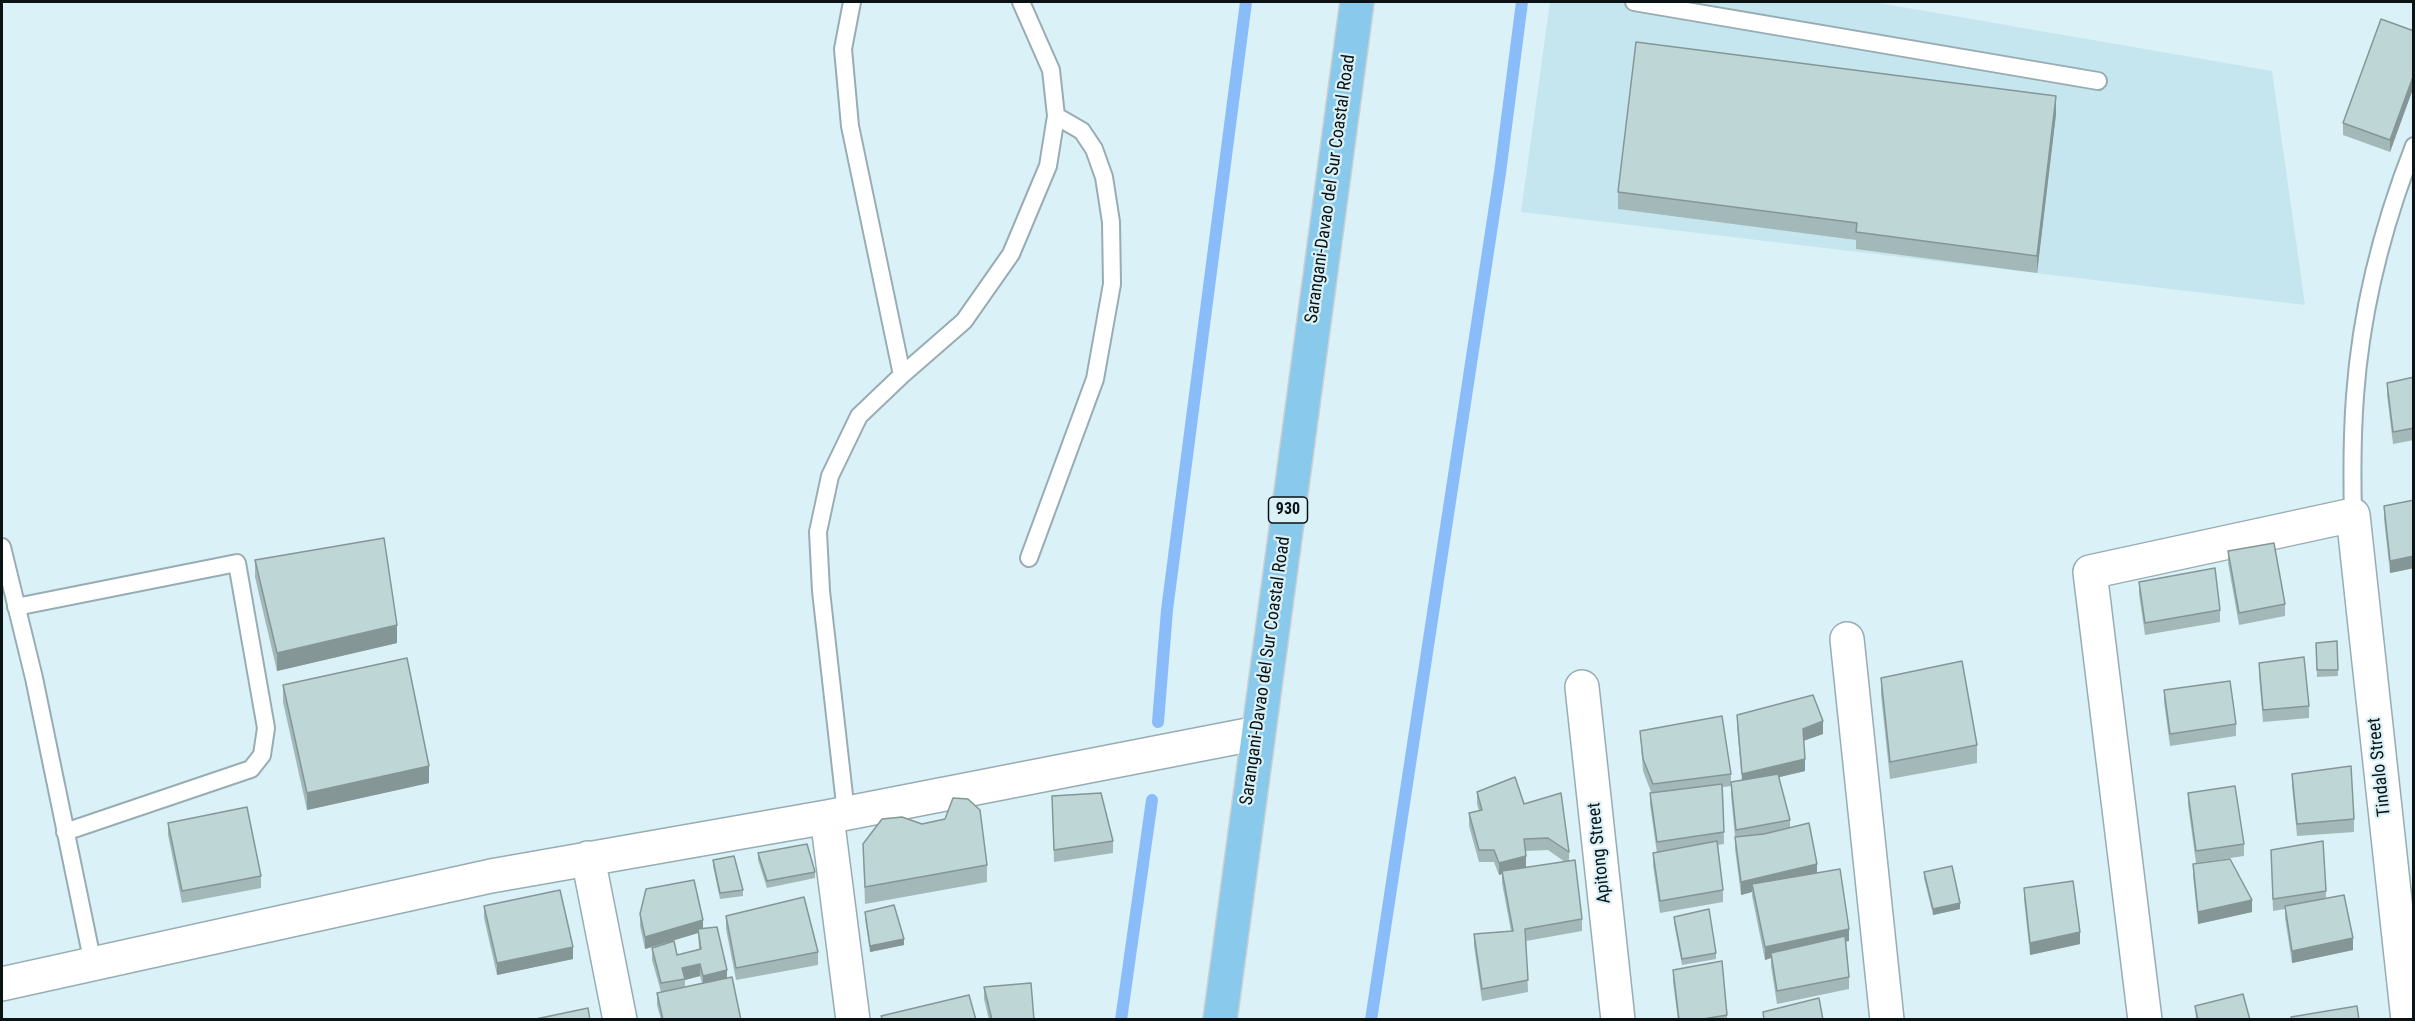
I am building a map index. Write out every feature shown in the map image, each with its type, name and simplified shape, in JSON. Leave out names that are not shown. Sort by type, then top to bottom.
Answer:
[{"type":"main road","name":"Sarangani-Davao del Sur Coastal Road","points":[[1220,1020],[1357,2]]},
{"type":"street","points":[[2145,1020],[2090,572],[2353,515]]},
{"type":"street","name":"Tindalo Street","points":[[2353,515],[2408,1020]]},
{"type":"street","points":[[1847,639],[1887,1020]]},
{"type":"street","name":"Apitong Street","points":[[1581,687],[1618,1020]]},
{"type":"street","points":[[2,984],[491,876],[837,815],[1258,733]]},
{"type":"street","points":[[837,815],[853,1020]]},
{"type":"street","points":[[588,858],[620,1020]]},
{"type":"lane","points":[[852,2],[843,49],[850,126],[902,375]]},
{"type":"lane","points":[[837,815],[818,532],[830,476],[859,416],[964,321],[1011,254],[1048,166],[1056,116],[1052,70],[1022,2]]},
{"type":"lane","points":[[1634,2],[2098,81]]},
{"type":"lane","points":[[1029,558],[1095,379],[1112,284],[1111,222],[1101,167],[1094,148],[1082,131],[1056,116]]},
{"type":"lane","points":[[2353,515],[2352,450],[2355,393],[2367,312],[2383,236],[2414,146]]},
{"type":"lane","points":[[2,547],[34,678],[93,964]]},
{"type":"lane","points":[[16,607],[237,563],[266,728],[262,755],[251,769],[65,832]]},
{"type":"shaded area","points":[[1550,2],[1873,2],[2272,71],[2305,305],[1521,212]]},
{"type":"building","points":[[2381,19],[2414,31],[2414,74],[2390,140],[2343,123]]},
{"type":"building","points":[[1636,42],[2056,96],[2037,256],[1856,232],[1857,223],[1618,192]]},
{"type":"building","points":[[2414,377],[2414,428],[2393,432],[2387,383]]},
{"type":"building","points":[[2414,500],[2414,556],[2390,561],[2384,506]]},
{"type":"building","points":[[384,538],[397,625],[277,653],[255,560]]},
{"type":"building","points":[[2274,543],[2285,604],[2239,613],[2228,551]]},
{"type":"building","points":[[2215,568],[2220,610],[2145,623],[2139,582]]},
{"type":"building","points":[[2337,641],[2338,670],[2317,670],[2316,643]]},
{"type":"building","points":[[2304,657],[2309,706],[2263,710],[2259,663]]},
{"type":"building","points":[[407,658],[429,766],[307,793],[283,685]]},
{"type":"building","points":[[1962,661],[1977,745],[1890,762],[1881,678]]},
{"type":"building","points":[[2230,681],[2236,724],[2170,734],[2164,690]]},
{"type":"building","points":[[1813,695],[1823,721],[1803,729],[1805,759],[1742,774],[1737,715]]},
{"type":"building","points":[[1722,716],[1731,774],[1653,784],[1643,759],[1640,731]]},
{"type":"building","points":[[2351,766],[2354,819],[2297,824],[2292,774]]},
{"type":"building","points":[[1778,774],[1790,820],[1736,830],[1731,782]]},
{"type":"building","points":[[1515,777],[1524,804],[1561,793],[1569,852],[1548,838],[1524,839],[1526,856],[1499,863],[1494,850],[1479,850],[1469,813],[1482,810],[1477,792]]},
{"type":"building","points":[[1722,784],[1724,832],[1657,842],[1650,793]]},
{"type":"building","points":[[2235,786],[2244,844],[2196,851],[2188,793]]},
{"type":"building","points":[[1101,793],[1113,841],[1054,850],[1052,796]]},
{"type":"building","points":[[953,798],[968,799],[980,810],[987,865],[865,887],[863,844],[882,819],[902,817],[922,824],[945,819]]},
{"type":"building","points":[[247,807],[261,876],[182,891],[168,823]]},
{"type":"building","points":[[1809,823],[1817,864],[1741,882],[1735,837],[1764,834]]},
{"type":"building","points":[[1717,841],[1723,890],[1660,901],[1653,853]]},
{"type":"building","points":[[2323,841],[2326,891],[2273,899],[2271,850]]},
{"type":"building","points":[[807,844],[815,872],[767,881],[758,853]]},
{"type":"building","points":[[734,856],[743,890],[720,893],[713,860]]},
{"type":"building","points":[[2230,859],[2252,900],[2198,912],[2193,864]]},
{"type":"building","points":[[1575,860],[1582,919],[1525,929],[1528,980],[1482,989],[1474,934],[1513,931],[1502,871]]},
{"type":"building","points":[[1952,866],[1960,903],[1933,909],[1924,872]]},
{"type":"building","points":[[1840,869],[1849,929],[1765,947],[1752,884]]},
{"type":"building","points":[[694,880],[703,920],[645,937],[640,914],[646,889]]},
{"type":"building","points":[[2073,881],[2080,932],[2030,943],[2024,888]]},
{"type":"building","points":[[560,890],[573,947],[497,963],[484,906]]},
{"type":"building","points":[[2344,895],[2353,938],[2292,951],[2285,906]]},
{"type":"building","points":[[804,897],[818,952],[736,968],[726,916]]},
{"type":"building","points":[[894,905],[904,939],[870,946],[865,912]]},
{"type":"building","points":[[1709,909],[1716,953],[1682,959],[1674,917]]},
{"type":"building","points":[[717,927],[727,970],[703,976],[700,964],[682,968],[685,979],[661,983],[652,948],[674,941],[677,955],[701,949],[698,929]]},
{"type":"building","points":[[1845,936],[1849,977],[1777,991],[1771,953]]},
{"type":"building","points":[[1722,961],[1727,1015],[1697,1020],[1679,1020],[1673,970]]},
{"type":"building","points":[[732,977],[741,1020],[663,1020],[657,993]]},
{"type":"building","points":[[1031,983],[1034,1020],[992,1020],[984,987]]},
{"type":"building","points":[[2243,994],[2250,1020],[2198,1020],[2195,1006]]},
{"type":"building","points":[[969,995],[976,1020],[883,1020],[881,1016]]},
{"type":"building","points":[[1819,998],[1823,1020],[1764,1020],[1763,1012]]},
{"type":"building","points":[[2357,1006],[2359,1020],[2292,1020],[2291,1017]]},
{"type":"building","points":[[588,1008],[590,1020],[531,1020]]},
{"type":"waterway","points":[[1158,722],[1167,610],[1246,2]]},
{"type":"waterway","points":[[1371,1020],[1500,173],[1522,2]]},
{"type":"waterway","points":[[1121,1020],[1152,800]]}]
